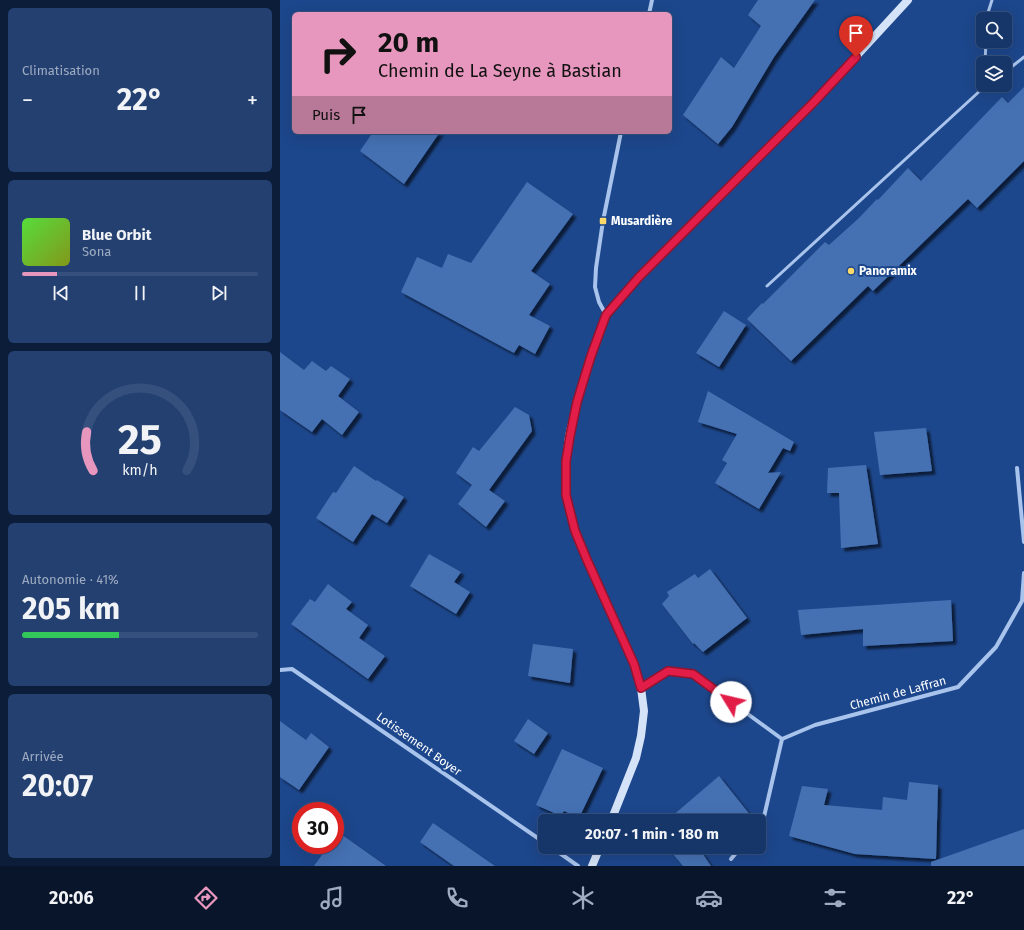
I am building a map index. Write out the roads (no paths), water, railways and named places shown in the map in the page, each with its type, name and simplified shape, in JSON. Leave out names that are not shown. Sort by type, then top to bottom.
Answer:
[{"type":"street","points":[[649,12],[652,0]]},
{"type":"street","points":[[614,814],[636,758],[641,736],[644,711],[641,688],[634,664],[575,531],[566,495],[566,461],[570,436],[577,402],[591,356],[606,315],[639,277],[814,102],[908,0]]},
{"type":"street","points":[[606,315],[599,302],[595,286],[596,268],[603,221],[622,134]]},
{"type":"street","points":[[1017,468],[1024,542]]},
{"type":"street","name":"Chemin de Laffran","points":[[782,739],[815,726],[958,687],[996,647],[1022,601],[1024,573]]},
{"type":"street","name":"Lotissement Boyer","points":[[280,670],[292,669],[538,838]]},
{"type":"street","points":[[641,688],[668,671],[693,674],[782,739],[765,814]]},
{"type":"street","points":[[561,854],[578,866]]},
{"type":"street","points":[[592,866],[597,854]]},
{"type":"street","points":[[731,859],[735,854]]},
{"type":"lane","points":[[988,12],[992,0]]},
{"type":"lane","points":[[1012,66],[1024,57]]},
{"type":"lane","points":[[767,286],[980,92]]},
{"type":"place","name":"Musardière","points":[[603,221]]},
{"type":"place","name":"Panoramix","points":[[851,271]]}]
